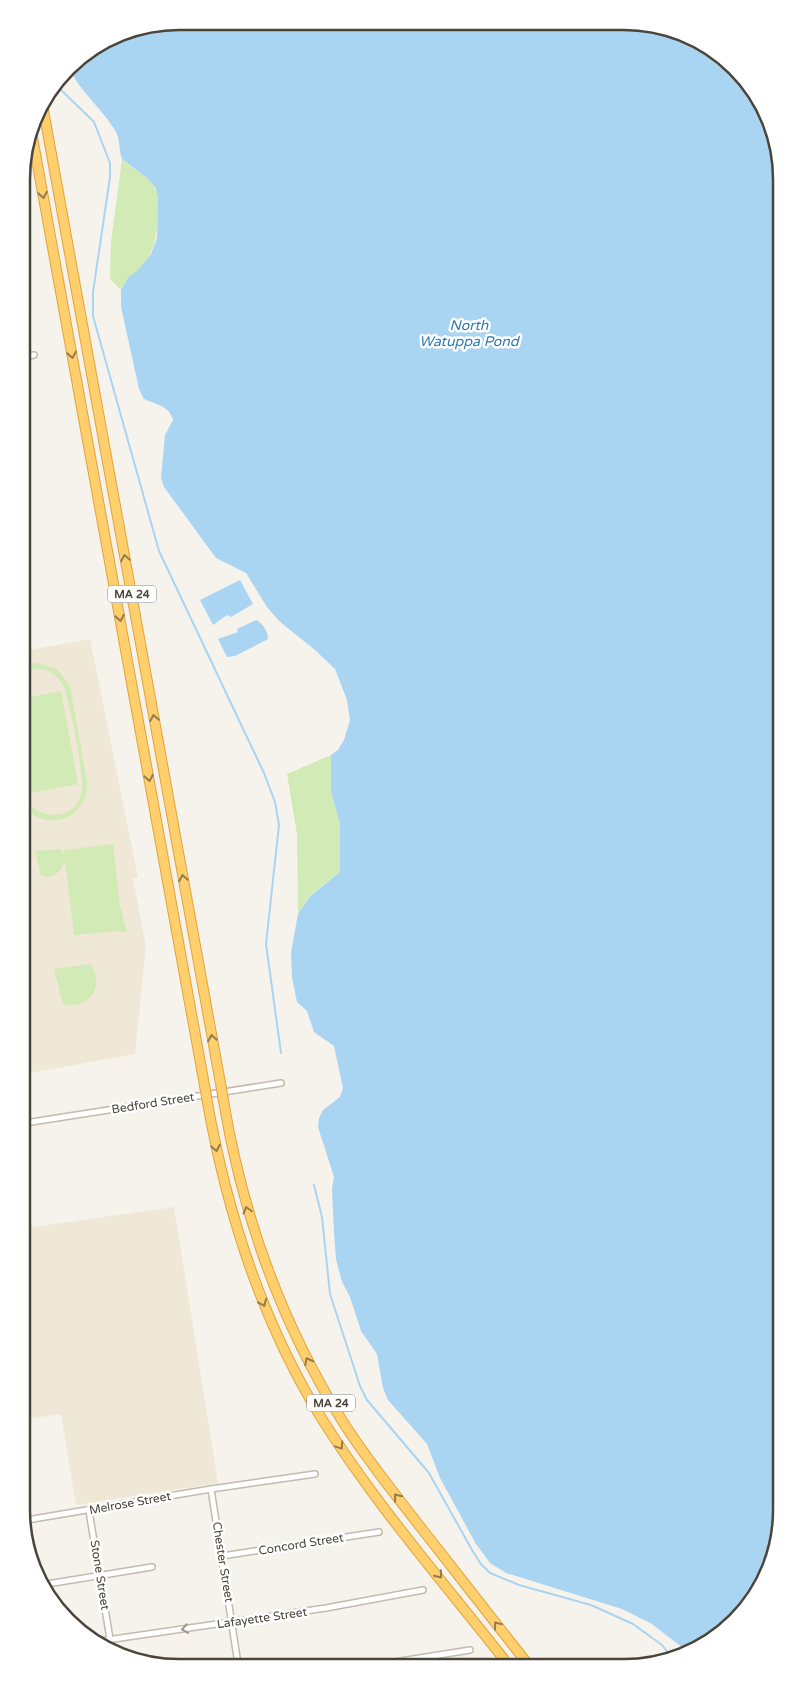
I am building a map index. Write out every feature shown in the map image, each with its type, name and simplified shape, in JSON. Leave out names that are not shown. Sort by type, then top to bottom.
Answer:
[{"type":"highway","name":"MA 24","points":[[44,115],[220,1086],[238,1174],[259,1247],[285,1313],[316,1377],[369,1460],[524,1659]]},
{"type":"highway","name":"MA 24","points":[[34,146],[207,1100],[223,1181],[238,1234],[264,1306],[298,1376],[325,1423],[359,1473],[504,1659]]},
{"type":"street","points":[[30,356],[34,355]]},
{"type":"street","name":"Bedford Street","points":[[30,1122],[281,1083]]},
{"type":"street","name":"Melrose Street","points":[[30,1519],[211,1489],[316,1474]]},
{"type":"street","name":"Chester Street","points":[[211,1489],[237,1659]]},
{"type":"street","name":"Stone Street","points":[[89,1510],[110,1639]]},
{"type":"street","name":"Concord Street","points":[[222,1556],[379,1532]]},
{"type":"street","points":[[49,1584],[152,1567]]},
{"type":"street","name":"Lafayette Street","points":[[106,1640],[343,1606],[423,1590]]},
{"type":"street","points":[[413,1659],[470,1650]]},
{"type":"shaded area","points":[[90,639],[138,877],[133,879],[146,946],[135,1054],[30,1073],[30,650]]},
{"type":"shaded area","points":[[174,1207],[218,1483],[76,1505],[61,1414],[30,1418],[30,1227]]},
{"type":"green space","points":[[122,159],[147,178],[154,186],[158,206],[157,229],[152,251],[144,264],[121,290],[110,279],[111,242]]},
{"type":"green space","points":[[36,663],[57,669],[70,686],[87,781],[86,794],[82,804],[65,818],[55,820],[33,815],[30,812],[30,804],[37,810],[55,815],[65,813],[73,808],[79,801],[82,790],[79,755],[67,696],[61,681],[52,673],[42,669],[30,670],[30,664]]},
{"type":"green space","points":[[61,691],[78,784],[30,793],[30,697]]},
{"type":"green space","points":[[331,755],[331,792],[340,824],[340,872],[310,895],[298,914],[297,834],[287,774]]},
{"type":"green space","points":[[113,844],[120,906],[127,931],[124,933],[120,931],[74,935],[65,861],[56,874],[46,877],[41,876],[35,851],[60,849],[64,854],[64,850]]},
{"type":"green space","points":[[90,964],[96,980],[92,994],[80,1004],[63,1004],[54,969]]},
{"type":"water","name":"North Watuppa Pond","points":[[169,30],[634,30],[663,35],[681,41],[715,61],[742,88],[762,122],[772,159],[773,179],[773,1520],[768,1549],[753,1585],[742,1601],[722,1622],[690,1644],[682,1647],[652,1624],[622,1609],[506,1573],[490,1563],[476,1544],[440,1478],[427,1444],[388,1400],[383,1388],[377,1354],[361,1331],[350,1297],[342,1282],[336,1259],[332,1189],[334,1177],[318,1127],[319,1118],[323,1110],[340,1097],[343,1088],[334,1046],[314,1032],[307,1011],[297,1002],[292,977],[291,953],[298,914],[310,896],[340,872],[340,824],[331,792],[331,755],[338,750],[344,740],[350,720],[347,700],[335,669],[279,621],[267,607],[246,573],[216,558],[164,487],[161,478],[165,435],[173,420],[165,409],[144,399],[139,389],[121,307],[121,290],[128,278],[139,269],[151,254],[157,238],[158,200],[156,188],[147,178],[122,159],[116,132],[73,75],[88,61],[122,41]]},
{"type":"water","points":[[240,580],[253,604],[231,617],[227,615],[213,625],[200,600]]},
{"type":"water","points":[[256,620],[265,628],[268,639],[235,656],[227,657],[218,639],[238,632],[237,629]]},
{"type":"waterway","points":[[60,89],[94,122],[110,163],[110,177],[93,292],[93,316],[159,551],[264,773],[275,802],[279,825],[266,944],[281,1053]]},
{"type":"waterway","points":[[314,1185],[322,1217],[330,1294],[360,1386],[367,1400],[429,1473],[481,1564],[490,1573],[519,1585],[591,1605],[633,1624],[662,1645],[668,1652]]}]
